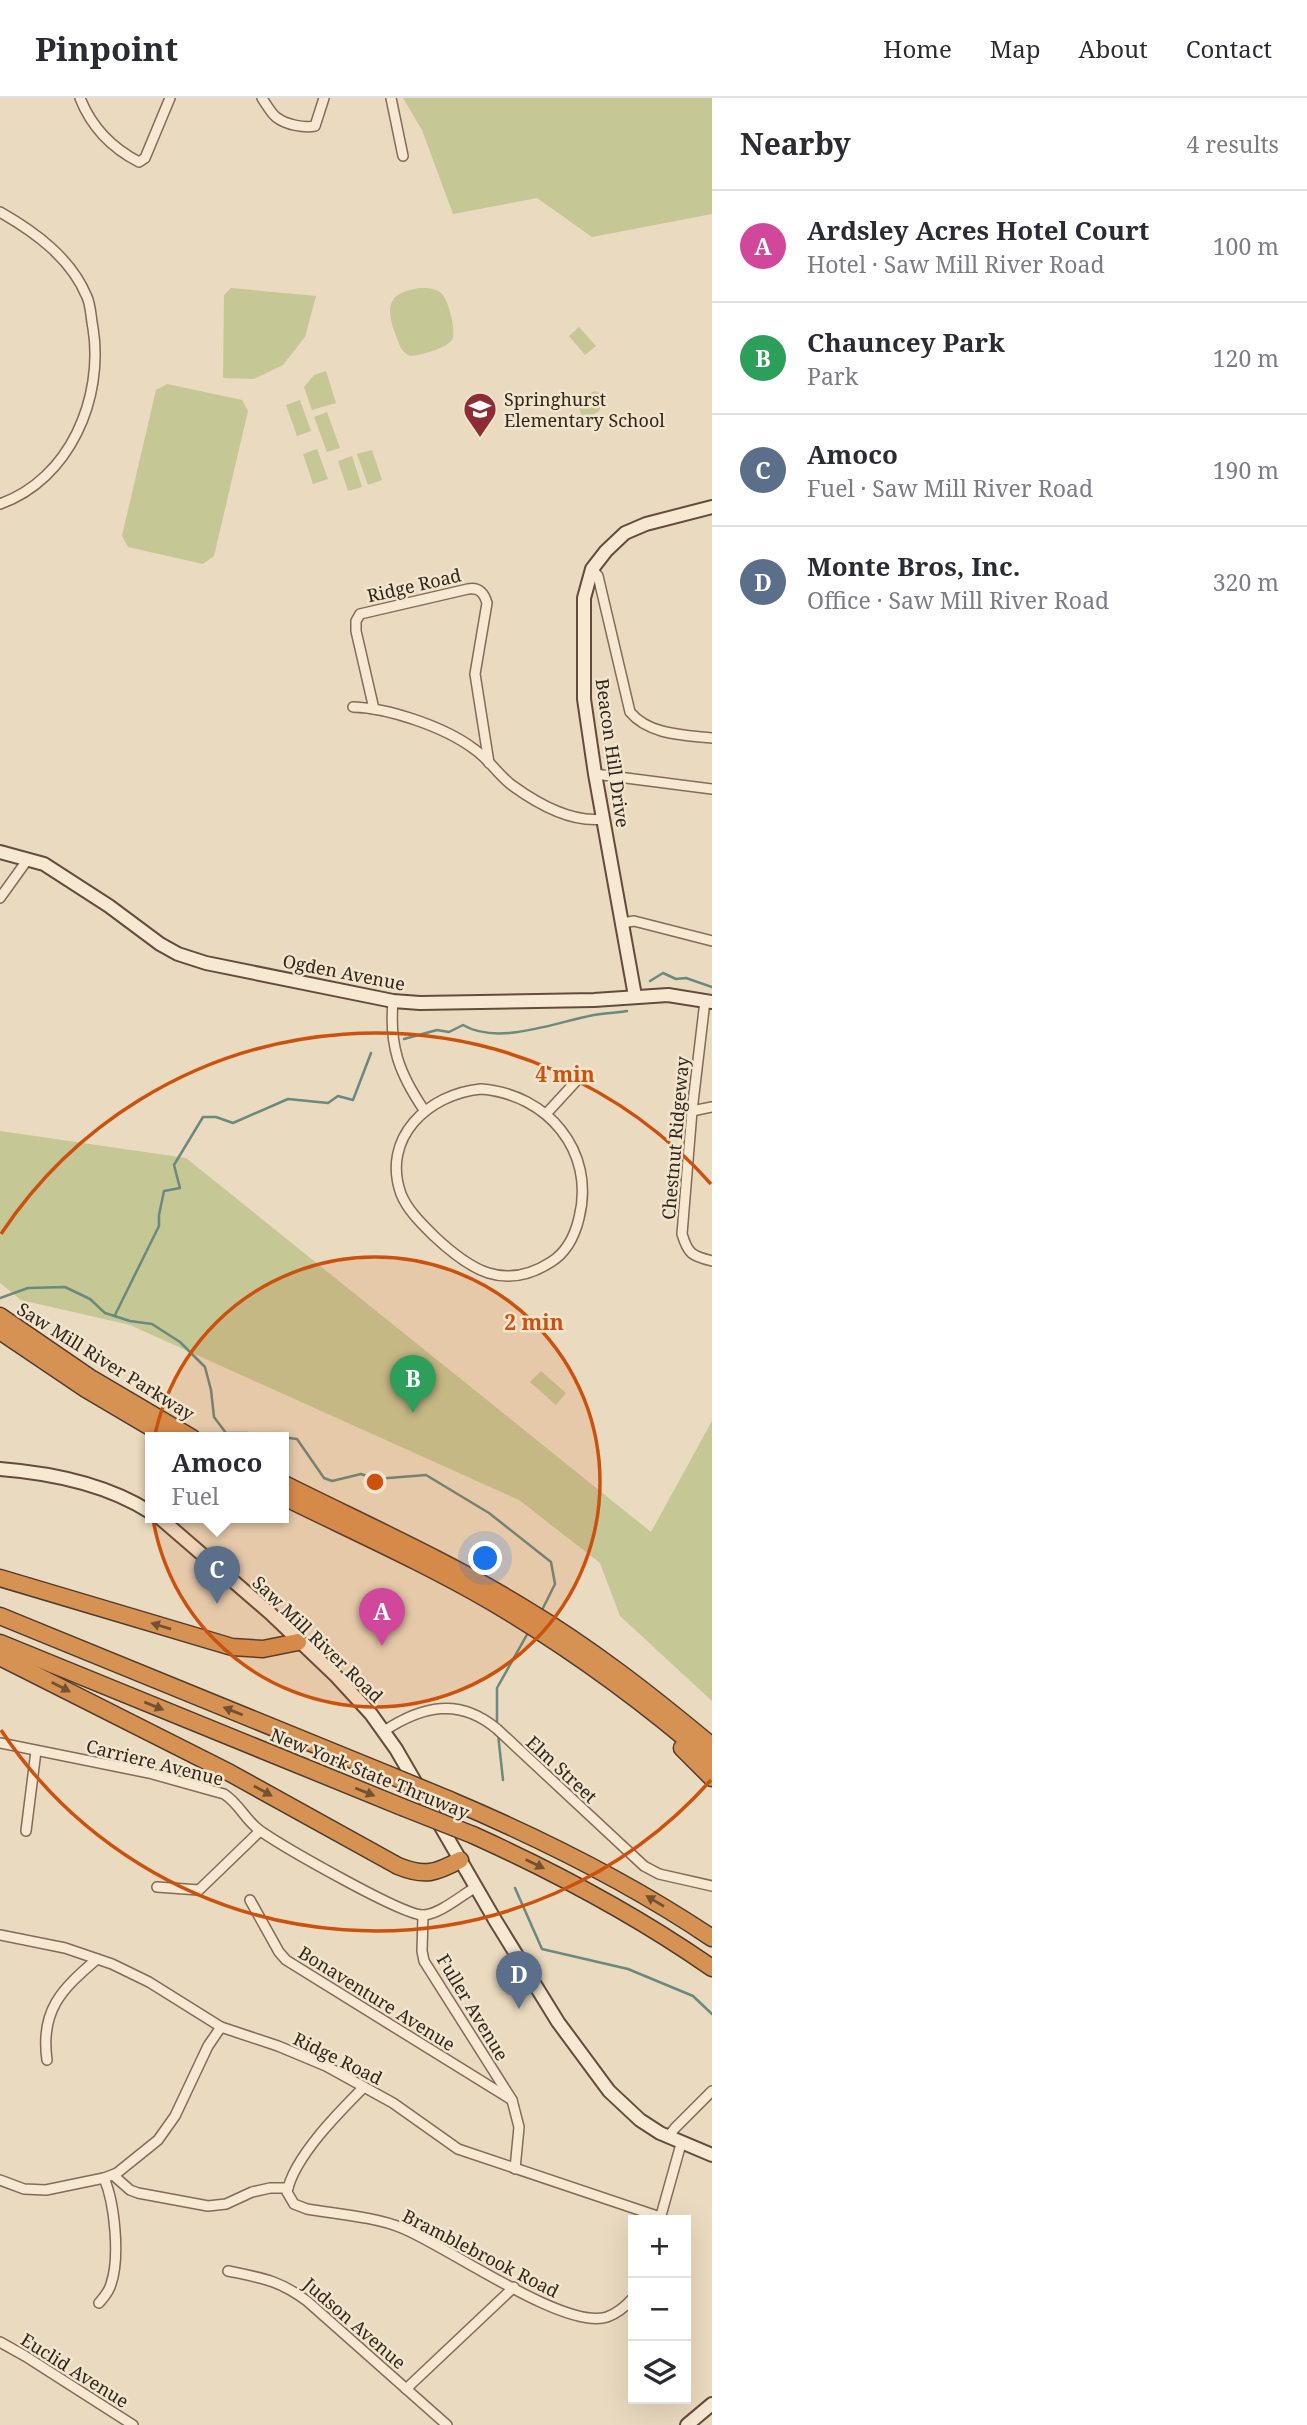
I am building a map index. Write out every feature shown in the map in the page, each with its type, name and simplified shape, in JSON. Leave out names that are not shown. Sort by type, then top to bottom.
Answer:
[{"type":"highway","name":"Saw Mill River Parkway","points":[[3,1325],[86,1389],[159,1432]]},
{"type":"highway","name":"Saw Mill River Parkway","points":[[3,1325],[182,1432]]},
{"type":"highway","points":[[289,1486],[457,1570],[623,1675],[712,1746]]},
{"type":"highway","points":[[289,1499],[524,1614]]},
{"type":"highway","points":[[0,1578],[232,1647],[263,1649],[298,1642]]},
{"type":"highway","name":"New York State Thruway","points":[[0,1616],[450,1800],[543,1841],[595,1867],[712,1938]]},
{"type":"highway","points":[[549,1630],[712,1761]]},
{"type":"highway","name":"New York State Thruway","points":[[0,1643],[473,1835],[594,1894],[654,1929],[712,1968]]},
{"type":"highway","points":[[0,1657],[230,1773],[398,1866],[417,1872],[434,1872],[460,1860]]},
{"type":"highway","points":[[617,1685],[712,1778]]},
{"type":"street","points":[[80,98],[86,113],[103,135],[123,154],[139,162],[145,158],[170,98]]},
{"type":"street","points":[[262,98],[276,117],[308,127],[315,126],[324,98]]},
{"type":"street","points":[[391,98],[403,156]]},
{"type":"street","points":[[0,212],[23,225],[68,265],[88,298],[95,343],[95,373],[88,405],[74,442],[52,470],[35,485],[0,504]]},
{"type":"street","name":"Beacon Hill Drive","points":[[635,996],[584,699],[584,598],[592,569],[606,551],[632,528],[712,508]]},
{"type":"street","points":[[592,569],[598,576],[630,712],[639,722],[653,729],[712,738]]},
{"type":"street","name":"Ridge Road","points":[[373,709],[356,631],[356,621],[360,614],[468,589],[479,590],[484,594],[487,603],[475,674],[489,763]]},
{"type":"street","points":[[353,707],[394,713],[446,732],[475,749],[512,786],[553,809],[587,821],[603,818]]},
{"type":"street","points":[[595,774],[712,789]]},
{"type":"street","name":"Ogden Avenue","points":[[0,852],[44,864],[109,906],[160,944],[178,954],[206,962],[393,1001],[420,1003],[594,1000],[668,995],[709,1001]]},
{"type":"street","points":[[0,898],[28,859]]},
{"type":"street","points":[[622,923],[634,921],[712,942]]},
{"type":"street","points":[[393,1001],[393,1046],[408,1087],[424,1110]]},
{"type":"street","name":"Chestnut Ridgeway","points":[[709,1001],[692,1111],[682,1234],[687,1250],[697,1257],[712,1261]]},
{"type":"street","points":[[546,1114],[579,1078]]},
{"type":"street","points":[[481,1089],[520,1097],[546,1114],[562,1132],[578,1161],[583,1185],[581,1210],[574,1233],[560,1255],[545,1266],[512,1277],[486,1273],[450,1251],[420,1222],[403,1198],[397,1174],[399,1151],[411,1125],[424,1110],[457,1093],[481,1089]]},
{"type":"street","points":[[692,1111],[712,1107]]},
{"type":"street","points":[[0,1469],[47,1475],[90,1485],[145,1509]]},
{"type":"street","name":"Saw Mill River Road","points":[[166,1523],[259,1603],[348,1689],[384,1731],[558,2022],[600,2079],[632,2114],[681,2144],[712,2155]]},
{"type":"street","name":"Elm Street","points":[[384,1731],[404,1717],[428,1709],[455,1710],[482,1719],[648,1868],[659,1874],[712,1886]]},
{"type":"street","name":"Carriere Avenue","points":[[0,1743],[149,1773],[224,1794],[232,1799],[260,1831],[373,1895],[423,1915]]},
{"type":"street","points":[[26,1831],[36,1751]]},
{"type":"street","points":[[157,1887],[199,1890],[260,1831]]},
{"type":"street","points":[[423,1915],[436,1912],[476,1887]]},
{"type":"street","name":"Bonaventure Avenue","points":[[250,1900],[286,1960],[512,2100]]},
{"type":"street","name":"Fuller Avenue","points":[[423,1915],[424,1961],[512,2100],[519,2127],[515,2169]]},
{"type":"street","name":"Ridge Road","points":[[0,1935],[65,1948],[97,1959],[149,1982],[221,2027],[326,2066],[393,2103],[458,2149],[651,2215]]},
{"type":"street","points":[[47,2060],[44,2040],[50,2011],[65,1986],[97,1959]]},
{"type":"street","points":[[0,2180],[24,2189],[46,2190],[108,2176],[158,2140],[175,2116],[208,2046],[221,2027]]},
{"type":"street","points":[[108,2176],[138,2193],[208,2206],[226,2204],[252,2192],[288,2188],[289,2180],[327,2124],[364,2087]]},
{"type":"street","points":[[668,2137],[712,2091]]},
{"type":"street","points":[[661,2215],[681,2144]]},
{"type":"street","points":[[99,2303],[110,2288],[116,2260],[108,2176]]},
{"type":"street","name":"Bramblebrook Road","points":[[288,2188],[287,2192],[294,2204],[307,2209],[400,2227],[568,2313],[606,2317],[628,2304]]},
{"type":"street","name":"Judson Avenue","points":[[228,2271],[286,2286],[307,2301],[447,2425]]},
{"type":"street","points":[[406,2389],[514,2287]]},
{"type":"street","name":"Euclid Avenue","points":[[0,2342],[134,2425]]},
{"type":"street","points":[[687,2425],[712,2404]]},
{"type":"green space","points":[[403,98],[712,98],[712,214],[592,237],[537,198],[453,214],[422,130]]},
{"type":"green space","points":[[231,288],[316,296],[305,337],[283,365],[254,379],[223,378],[224,295]]},
{"type":"green space","points":[[419,288],[434,289],[444,296],[451,315],[453,336],[449,343],[439,349],[410,356],[399,343],[390,308],[401,293]]},
{"type":"green space","points":[[579,327],[596,346],[585,355],[569,336]]},
{"type":"green space","points":[[326,371],[336,403],[312,410],[304,387],[314,375]]},
{"type":"green space","points":[[167,384],[242,400],[248,411],[214,556],[203,564],[128,547],[122,536],[156,390]]},
{"type":"green space","points":[[596,391],[604,397],[599,411],[588,418],[582,417],[578,405],[580,397]]},
{"type":"green space","points":[[300,400],[311,431],[297,436],[286,405]]},
{"type":"green space","points":[[327,412],[340,448],[327,452],[314,417]]},
{"type":"green space","points":[[317,449],[328,479],[313,484],[303,454]]},
{"type":"green space","points":[[372,450],[382,480],[368,485],[357,454]]},
{"type":"green space","points":[[352,456],[362,487],[348,491],[338,461]]},
{"type":"green space","points":[[0,1131],[186,1158],[651,1532],[712,1421],[712,1701],[620,1616],[600,1563],[519,1500],[130,1325],[21,1300],[0,1283]]},
{"type":"green space","points":[[541,1371],[566,1393],[556,1405],[530,1382]]},
{"type":"waterway","points":[[650,981],[663,973],[676,979],[686,978],[712,987]]},
{"type":"waterway","points":[[404,1039],[437,1030],[449,1032],[463,1025],[477,1031],[510,1033],[594,1015],[627,1011]]},
{"type":"waterway","points":[[115,1315],[159,1226],[164,1191],[180,1188],[174,1165],[203,1117],[216,1117],[233,1123],[288,1099],[328,1103],[338,1096],[353,1100],[371,1053]]},
{"type":"waterway","points":[[0,1298],[28,1288],[65,1287],[90,1299],[105,1313],[152,1324],[180,1342],[205,1367],[214,1417],[225,1432]]},
{"type":"waterway","points":[[289,1438],[297,1439],[324,1478],[332,1481],[361,1474],[376,1479],[426,1475],[489,1513],[551,1562],[555,1584],[542,1610]]},
{"type":"waterway","points":[[497,1724],[497,1688],[529,1631]]},
{"type":"waterway","points":[[498,1734],[503,1780]]},
{"type":"waterway","points":[[515,1888],[542,1949],[628,1969],[693,1996],[712,2014]]},
{"type":"place","name":"Springhurst Elementary School","points":[[480,439]]},
{"type":"place","name":"Chauncey Park","points":[[413,1413]]},
{"type":"place","name":"Amoco","points":[[217,1604]]},
{"type":"place","name":"Ardsley Acres Hotel Court","points":[[382,1646]]},
{"type":"place","name":"Monte Bros, Inc.","points":[[519,2009]]}]
